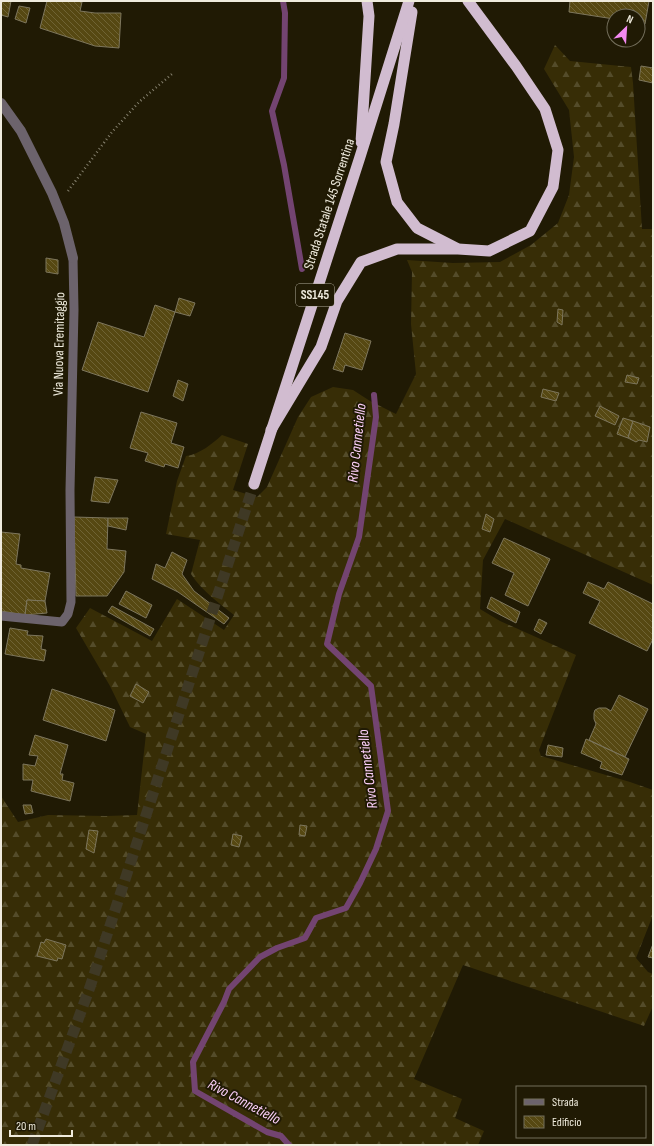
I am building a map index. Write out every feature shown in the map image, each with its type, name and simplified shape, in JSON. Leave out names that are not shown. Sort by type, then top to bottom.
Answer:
[{"type":"highway","points":[[359,160],[369,16],[367,1]]},
{"type":"highway","name":"Strada Statale 145 Sorrentina","points":[[254,484],[410,1]]},
{"type":"highway","points":[[414,1],[394,124],[386,162],[397,202],[417,228],[458,249]]},
{"type":"highway","points":[[271,430],[321,347],[337,301],[361,262],[396,249],[458,249],[489,251],[530,231],[553,188],[558,150],[545,109],[471,5]]},
{"type":"street","name":"Via Nuova Eremitaggio","points":[[1,103],[21,131],[57,206],[64,224],[73,258]]},
{"type":"lane","name":"Via Nuova Eremitaggio","points":[[1,616],[62,622],[68,614],[71,602],[70,490],[74,310],[73,258]]},
{"type":"path","points":[[57,206],[112,132],[139,102],[172,74]]},
{"type":"green space","points":[[555,45],[570,61],[631,67],[642,229],[653,229],[653,585],[505,519],[483,560],[480,609],[500,621],[576,655],[539,750],[541,756],[653,790],[653,915],[636,958],[648,972],[653,974],[653,1006],[644,1026],[463,965],[414,1079],[462,1099],[455,1118],[484,1131],[478,1145],[1,1145],[1,796],[18,822],[48,815],[137,815],[146,734],[130,727],[110,686],[76,628],[90,608],[152,641],[177,599],[224,630],[234,615],[205,591],[191,574],[200,540],[166,534],[177,481],[186,456],[201,451],[222,435],[248,444],[233,490],[257,497],[267,487],[298,417],[311,397],[333,387],[353,390],[370,401],[396,414],[416,374],[411,324],[412,272],[407,260],[453,263],[500,262],[531,245],[558,223],[569,195],[574,157],[569,110],[544,69]]},
{"type":"building","points":[[1,1],[11,1],[8,17],[1,15]]},
{"type":"building","points":[[47,1],[77,1],[82,2],[80,11],[95,13],[121,13],[119,48],[95,46],[40,28]]},
{"type":"building","points":[[570,1],[649,1],[646,18],[646,8],[606,8],[606,18],[569,12]]},
{"type":"building","points":[[19,6],[30,8],[26,23],[15,19]]},
{"type":"building","points":[[641,66],[653,68],[653,83],[639,80]]},
{"type":"building","points":[[46,258],[58,260],[58,274],[46,272]]},
{"type":"building","points":[[179,298],[195,303],[190,316],[175,312]]},
{"type":"building","points":[[155,305],[175,312],[148,392],[82,370],[98,322],[144,337]]},
{"type":"building","points":[[558,309],[563,310],[562,325],[557,322]]},
{"type":"building","points":[[345,333],[371,341],[362,370],[345,365],[343,372],[333,369]]},
{"type":"building","points":[[627,375],[639,378],[637,384],[625,382]]},
{"type":"building","points":[[178,380],[188,384],[183,401],[173,396]]},
{"type":"building","points":[[543,389],[559,393],[556,401],[541,397]]},
{"type":"building","points":[[600,406],[619,416],[615,425],[595,416]]},
{"type":"building","points":[[141,412],[177,423],[171,443],[184,447],[178,468],[165,464],[164,467],[145,461],[148,453],[130,448]]},
{"type":"building","points":[[623,418],[633,421],[628,438],[617,434]]},
{"type":"building","points":[[633,421],[650,427],[647,442],[639,440],[636,442],[628,438]]},
{"type":"building","points":[[95,477],[118,480],[109,503],[91,501]]},
{"type":"building","points":[[486,514],[494,519],[490,532],[482,529]]},
{"type":"building","points":[[74,517],[108,518],[107,549],[126,551],[124,572],[107,596],[76,596]]},
{"type":"building","points":[[108,518],[128,518],[126,530],[108,526]]},
{"type":"building","points":[[1,532],[20,534],[16,564],[21,565],[21,568],[50,573],[45,601],[27,600],[25,615],[1,611]]},
{"type":"building","points":[[504,538],[550,559],[528,606],[505,595],[514,573],[492,563]]},
{"type":"building","points":[[172,552],[187,560],[182,574],[194,591],[229,618],[224,624],[178,592],[152,579],[156,564],[165,568]]},
{"type":"building","points":[[588,582],[604,589],[608,582],[653,604],[653,639],[647,651],[589,623],[600,601],[583,593]]},
{"type":"building","points":[[126,591],[152,605],[146,618],[119,604]]},
{"type":"building","points":[[491,597],[520,612],[516,623],[487,608]]},
{"type":"building","points":[[27,600],[45,601],[47,613],[25,615]]},
{"type":"building","points":[[112,606],[154,629],[150,636],[108,612]]},
{"type":"building","points":[[539,619],[547,623],[541,634],[534,630]]},
{"type":"building","points":[[10,628],[28,631],[27,635],[43,636],[41,649],[46,650],[44,661],[5,654]]},
{"type":"building","points":[[136,684],[149,692],[143,703],[130,696]]},
{"type":"building","points":[[52,689],[115,710],[106,741],[43,720]]},
{"type":"building","points":[[619,695],[648,709],[625,757],[589,740],[596,724],[594,719],[595,710],[599,708],[606,708],[611,711]]},
{"type":"building","points":[[35,735],[68,745],[60,774],[63,774],[62,780],[74,783],[70,801],[31,791],[33,780],[23,780],[23,764],[35,766],[38,756],[29,755]]},
{"type":"building","points":[[586,739],[629,759],[622,775],[600,768],[602,762],[581,753]]},
{"type":"building","points":[[548,745],[563,748],[562,757],[546,755]]},
{"type":"building","points":[[23,805],[31,805],[33,813],[25,814]]},
{"type":"building","points":[[300,825],[307,826],[305,836],[299,835]]},
{"type":"building","points":[[89,830],[98,831],[94,853],[86,849]]},
{"type":"building","points":[[233,834],[242,836],[239,847],[231,845]]},
{"type":"building","points":[[46,939],[66,945],[62,959],[58,958],[57,961],[37,956],[41,942],[44,943]]},
{"type":"building","points":[[653,944],[653,958],[648,957]]},
{"type":"waterway","name":"Rivo Cannetiello","points":[[283,1],[285,13],[284,78],[272,111],[284,165],[302,269]]},
{"type":"waterway","name":"Rivo Cannetiello","points":[[289,1145],[281,1136],[267,1132],[195,1091],[193,1062],[224,1002],[229,989],[260,957],[277,948],[305,938],[316,918],[346,908],[376,849],[388,811],[371,686],[327,644],[339,594],[359,537],[376,417],[374,395]]},
{"type":"tunnel","points":[[32,1145],[90,987],[254,484]]}]
